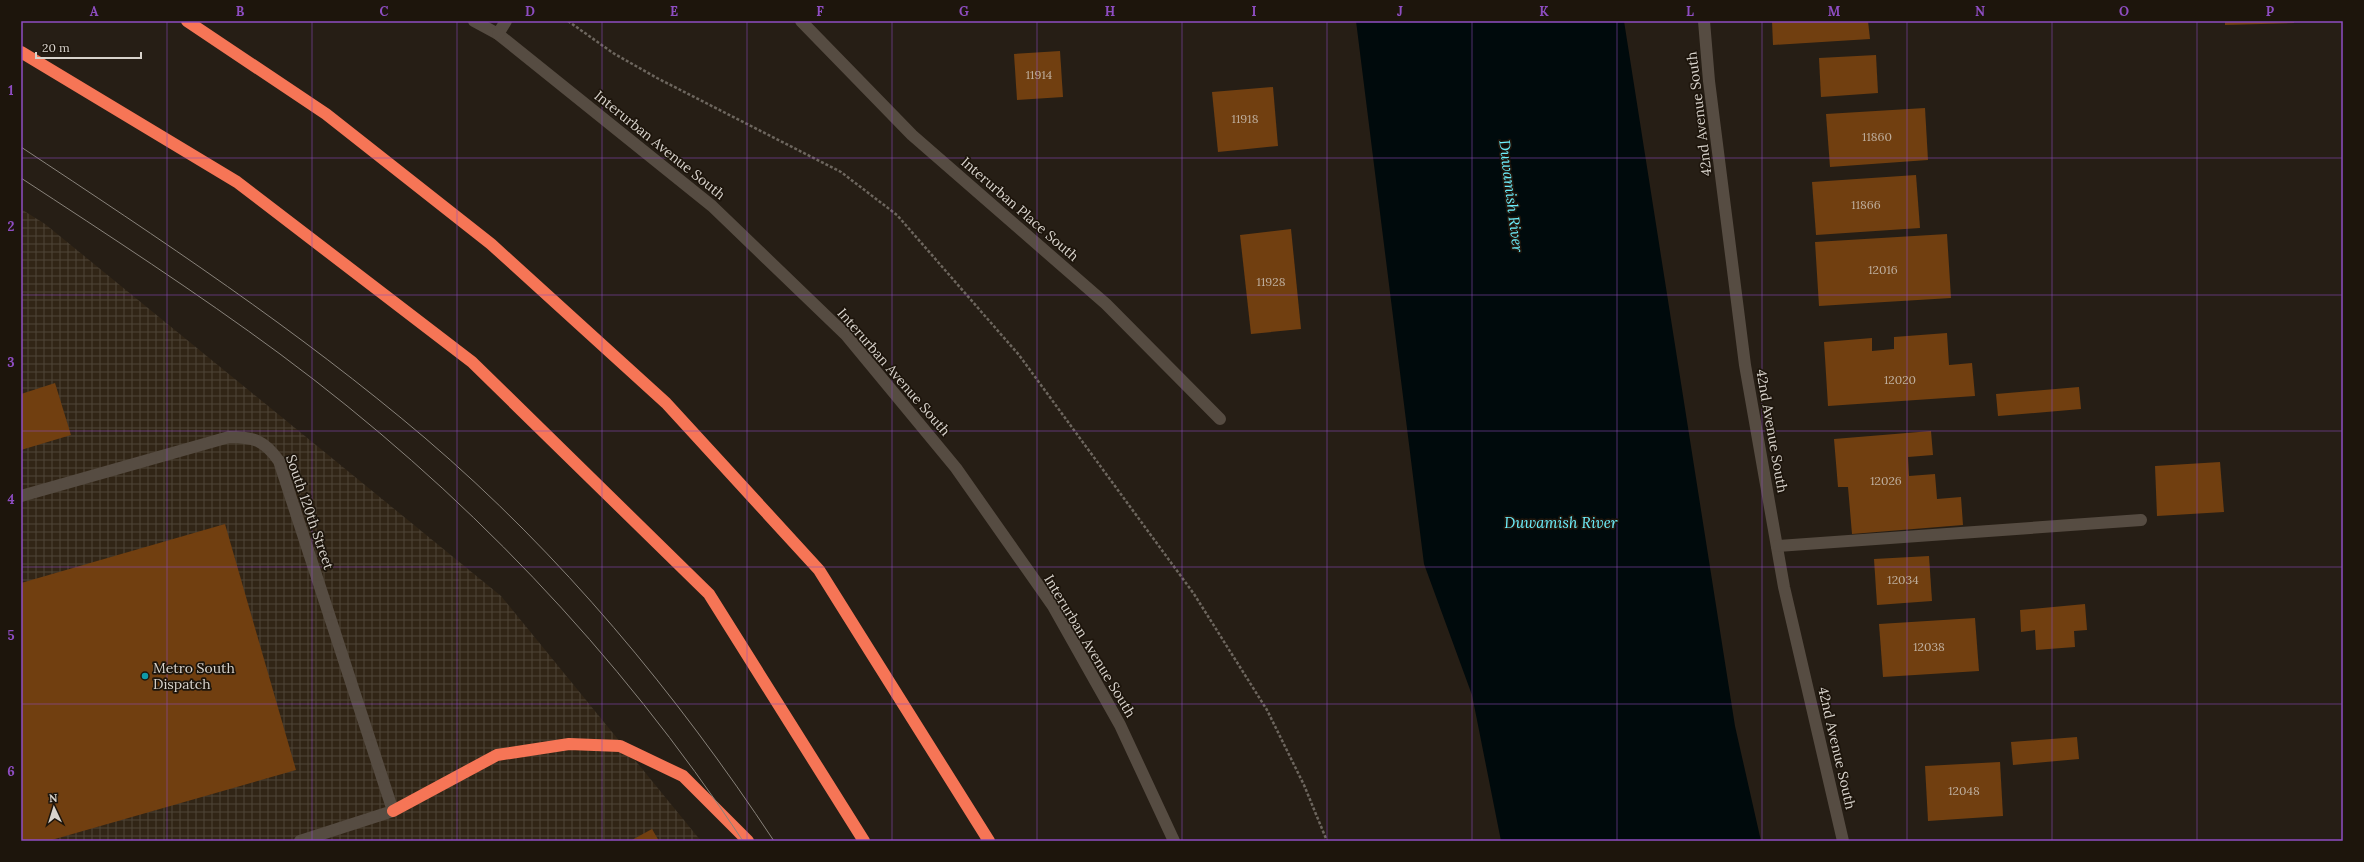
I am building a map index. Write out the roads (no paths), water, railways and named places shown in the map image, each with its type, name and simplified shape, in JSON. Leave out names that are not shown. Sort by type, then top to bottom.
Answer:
[{"type":"highway","points":[[187,21],[326,114],[490,244],[666,402],[819,570],[989,841]]},
{"type":"highway","points":[[21,52],[237,182],[472,362],[709,594],[864,841]]},
{"type":"highway","points":[[393,811],[497,755],[569,744],[620,746],[683,776],[748,841]]},
{"type":"street","name":"Interurban Avenue South","points":[[474,21],[498,34],[712,206],[846,335],[956,468],[1052,606],[1120,725],[1174,841]]},
{"type":"street","points":[[498,34],[506,21]]},
{"type":"street","name":"Interurban Place South","points":[[801,21],[912,135],[1106,304],[1220,419]]},
{"type":"street","name":"42nd Avenue South","points":[[1704,21],[1708,81],[1745,365],[1784,587],[1843,841]]},
{"type":"street","name":"South 120th Street","points":[[21,496],[229,437],[250,437],[268,446],[279,461],[393,811]]},
{"type":"street","points":[[1777,546],[2141,520]]},
{"type":"street","points":[[300,841],[393,811]]},
{"type":"water","name":"Duwamish River","points":[[1356,21],[1624,21],[1735,726],[1761,841],[1501,841],[1472,695],[1424,564]]},
{"type":"tram line","points":[[21,147],[228,286],[328,360],[425,438],[475,483],[523,529],[569,577],[614,628],[697,732],[774,841]]},
{"type":"tram line","points":[[21,178],[152,264],[280,354],[347,406],[412,460],[474,518],[533,577],[590,639],[644,704],[695,771],[743,841]]},
{"type":"place","name":"Metro South Dispatch","points":[[145,676]]}]
